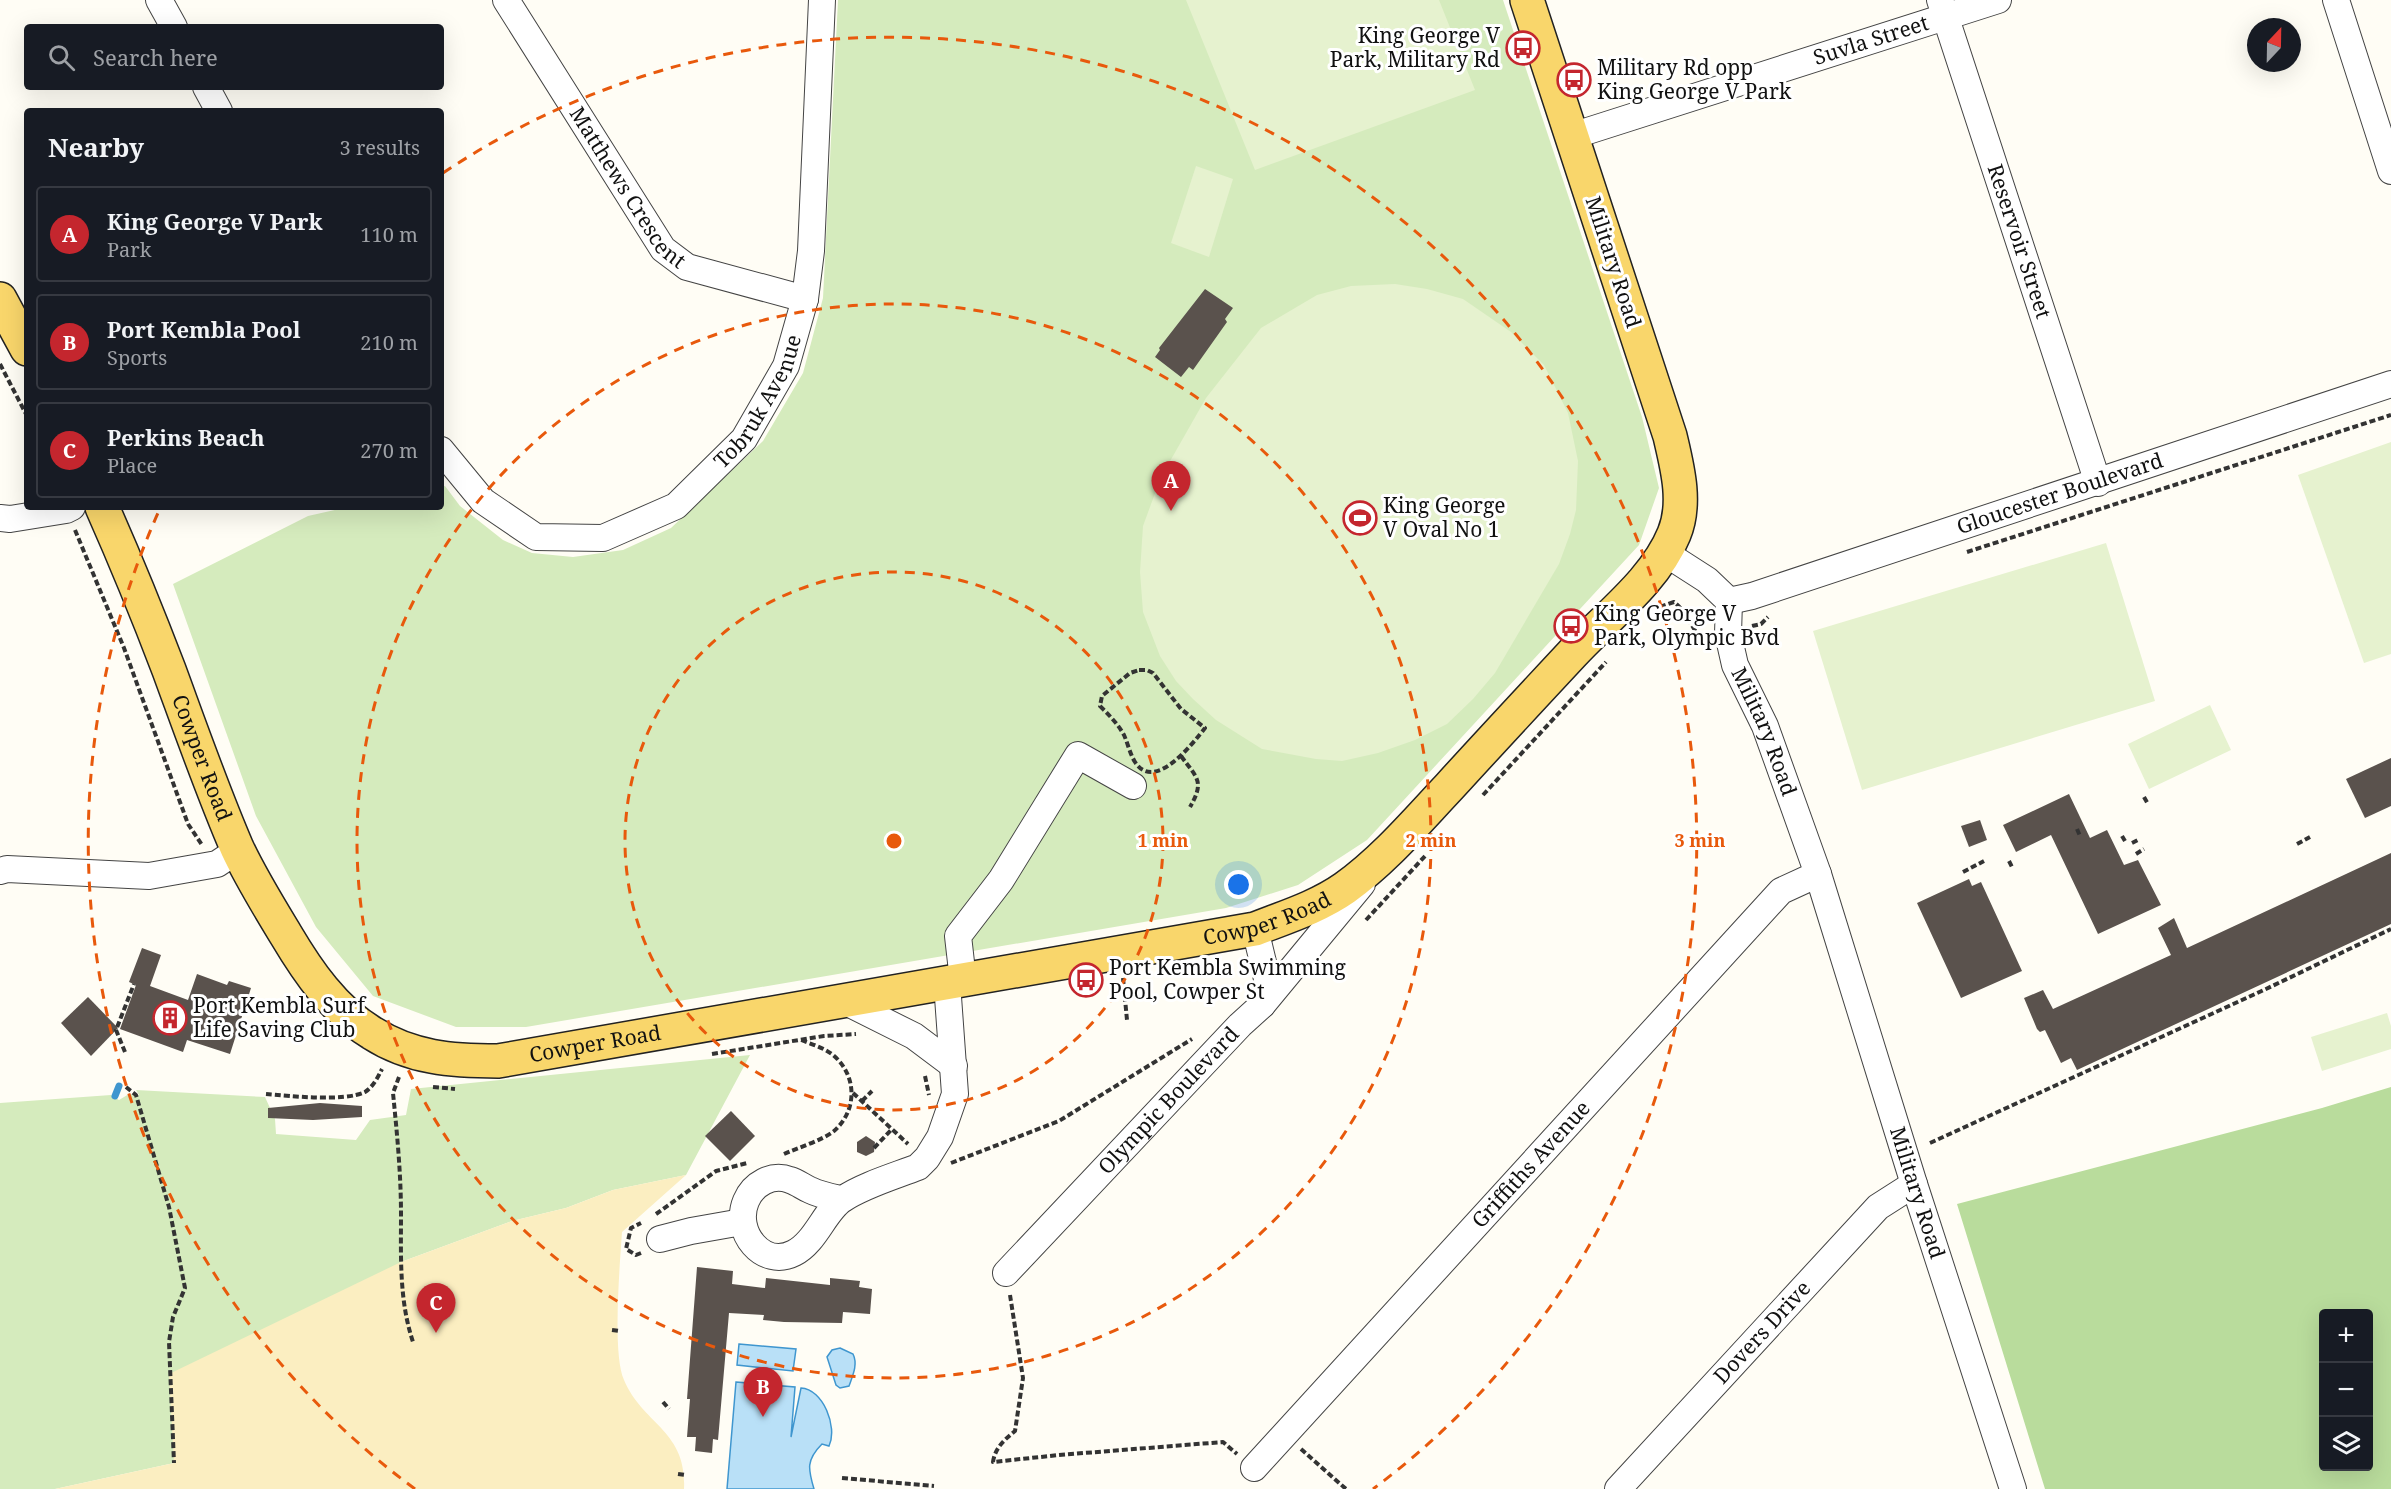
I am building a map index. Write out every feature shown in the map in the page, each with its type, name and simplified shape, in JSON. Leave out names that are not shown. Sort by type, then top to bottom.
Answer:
[{"type":"main road","name":"Military Road","points":[[1527,0],[1677,463],[1680,510],[1675,532],[1665,553]]},
{"type":"main road","points":[[0,299],[24,343]]},
{"type":"main road","name":"Cowper Road","points":[[103,510],[145,607],[238,850],[268,907],[306,968],[348,1015],[372,1033],[426,1056],[454,1061],[498,1061],[1255,928],[1328,899],[1391,849]]},
{"type":"main road","name":"Olympic Boulevard","points":[[1391,849],[1581,644],[1619,607],[1665,553]]},
{"type":"street","points":[[159,0],[172,24]]},
{"type":"street","name":"Matthews Crescent","points":[[506,0],[663,249],[687,267],[805,299]]},
{"type":"street","name":"Tobruk Avenue","points":[[444,454],[483,501],[536,537],[603,538],[676,506],[744,439],[786,366],[805,299],[811,251],[822,0]]},
{"type":"street","name":"Suvla Street","points":[[1572,136],[1943,9],[1998,0]]},
{"type":"street","points":[[2336,0],[2391,171]]},
{"type":"street","name":"Reservoir Street","points":[[1943,9],[2098,483]]},
{"type":"street","points":[[208,90],[217,108]]},
{"type":"street","name":"Gloucester Boulevard","points":[[1729,601],[2098,483],[2391,384]]},
{"type":"street","points":[[0,518],[10,519],[66,510]]},
{"type":"street","points":[[1665,553],[1707,580],[1729,601]]},
{"type":"street","name":"Military Road","points":[[1729,601],[1728,634],[1735,665],[1765,726],[1818,874],[2011,1488]]},
{"type":"street","points":[[841,1199],[812,1191],[789,1179],[773,1178],[760,1184],[749,1194],[743,1207],[742,1222],[748,1239],[755,1246],[777,1256],[788,1255],[805,1244],[841,1199],[918,1167],[927,1158],[940,1137],[955,1094],[955,982],[958,936],[1001,880],[1078,755],[1132,786]]},
{"type":"street","name":"Olympic Boulevard","points":[[1006,1273],[1240,1025],[1262,1005],[1391,849]]},
{"type":"street","points":[[0,871],[7,869],[149,876],[217,864],[238,850]]},
{"type":"street","name":"Griffiths Avenue","points":[[1254,1468],[1781,891],[1818,874]]},
{"type":"street","points":[[1255,928],[1268,983],[1262,1005]]},
{"type":"street","points":[[842,1000],[914,1036],[954,1066]]},
{"type":"street","name":"Dovers Drive","points":[[1618,1489],[1878,1207],[1914,1184]]},
{"type":"street","points":[[660,1239],[742,1222]]},
{"type":"path","points":[[0,364],[24,410]]},
{"type":"path","points":[[1960,555],[2391,415]]},
{"type":"path","points":[[1656,609],[1665,603],[1674,602],[1682,608],[1686,619],[1700,638]]},
{"type":"path","points":[[1761,624],[1770,615]]},
{"type":"path","points":[[1480,798],[1608,660]]},
{"type":"path","points":[[1148,670],[1154,673],[1181,709],[1205,728],[1181,756],[1163,769],[1144,770],[1136,764],[1116,722],[1100,706],[1102,696],[1130,673],[1148,670]]},
{"type":"path","points":[[1181,756],[1199,783],[1190,807]]},
{"type":"path","points":[[2144,797],[2148,804]]},
{"type":"path","points":[[2077,829],[2080,836]]},
{"type":"path","points":[[2122,836],[2125,841]]},
{"type":"path","points":[[2297,844],[2310,837]]},
{"type":"path","points":[[2132,843],[2138,840]]},
{"type":"path","points":[[1359,927],[1432,849]]},
{"type":"path","points":[[2136,854],[2144,849]]},
{"type":"path","points":[[1963,872],[1984,861]]},
{"type":"path","points":[[2009,861],[2013,869]]},
{"type":"path","points":[[1930,1143],[2266,989],[2391,928]]},
{"type":"path","points":[[1121,973],[1124,980],[1127,1020]]},
{"type":"path","points":[[125,1052],[116,1030],[134,984]]},
{"type":"path","points":[[773,1156],[832,1133],[843,1122],[850,1108],[853,1093],[842,1064],[833,1055],[799,1040],[846,1034],[862,1035]]},
{"type":"path","points":[[940,1167],[1059,1121],[1201,1034]]},
{"type":"path","points":[[920,1068],[926,1078],[929,1098]]},
{"type":"path","points":[[266,1094],[314,1098],[365,1092],[376,1081],[382,1069]]},
{"type":"path","points":[[399,1077],[393,1094],[401,1211],[401,1262],[405,1317],[413,1342]]},
{"type":"path","points":[[126,1087],[136,1095],[170,1207],[185,1288],[172,1317],[169,1342],[174,1463]]},
{"type":"path","points":[[862,1101],[872,1091]]},
{"type":"path","points":[[853,1093],[909,1145],[915,1138]]},
{"type":"path","points":[[874,1148],[892,1129]]},
{"type":"path","points":[[631,1228],[670,1206],[716,1171],[752,1162]]},
{"type":"path","points":[[1006,1273],[1023,1378],[1016,1431],[1005,1439],[995,1452],[993,1462],[1223,1442],[1254,1468]]},
{"type":"path","points":[[612,1330],[619,1331]]},
{"type":"path","points":[[663,1402],[669,1409]]},
{"type":"path","points":[[1313,1460],[1346,1489]]},
{"type":"path","points":[[678,1474],[685,1475]]},
{"type":"path","points":[[842,1478],[934,1486]]},
{"type":"green space","points":[[838,0],[1503,0],[1642,417],[1659,488],[1639,545],[1367,840],[1298,885],[1226,908],[526,1027],[456,1027],[373,996],[316,927],[256,816],[173,584],[308,516],[335,510],[444,510],[445,486],[460,506],[503,540],[532,553],[573,557],[623,550],[671,528],[763,441],[803,373],[823,298]]},
{"type":"green space","points":[[1186,0],[1439,0],[1475,90],[1255,170]]},
{"type":"green space","points":[[1196,166],[1233,179],[1209,257],[1171,243]]},
{"type":"green space","name":"King George V Oval No 1","points":[[1395,284],[1427,289],[1463,299],[1511,332],[1544,365],[1568,413],[1578,461],[1576,510],[1570,534],[1559,564],[1495,673],[1447,724],[1415,740],[1378,753],[1342,761],[1316,759],[1262,749],[1216,720],[1176,681],[1160,656],[1143,612],[1140,572],[1143,526],[1161,477],[1206,398],[1261,328],[1317,295],[1351,286]]},
{"type":"green space","points":[[2391,442],[2391,654],[2364,663],[2298,475]]},
{"type":"green space","points":[[2106,543],[2155,701],[1862,790],[1813,631]]},
{"type":"green space","points":[[2210,705],[2231,750],[2149,789],[2128,744]]},
{"type":"green space","points":[[2387,1013],[2391,1026],[2391,1049],[2322,1071],[2311,1037]]},
{"type":"green space","points":[[750,1055],[686,1175],[613,1190],[566,1208],[512,1221],[401,1262],[174,1463],[55,1489],[0,1489],[0,1103],[111,1095],[119,1100],[129,1094],[139,1095],[136,1090],[265,1097],[275,1119],[276,1134],[356,1140],[370,1120],[406,1115],[411,1089]]},
{"type":"green space","points":[[2391,1087],[2391,1489],[2045,1489],[1957,1204],[2322,1108]]},
{"type":"sand","points":[[686,1175],[622,1232],[618,1330],[620,1367],[624,1380],[632,1395],[671,1440],[679,1453],[684,1489],[55,1489],[174,1463],[169,1374],[401,1262],[512,1221],[566,1208],[613,1190]]},
{"type":"water","points":[[739,1344],[796,1349],[793,1371],[737,1365]]},
{"type":"water","points":[[840,1348],[853,1354],[855,1362],[849,1386],[840,1388],[836,1385],[827,1357],[832,1350]]},
{"type":"water","points":[[736,1382],[795,1387],[791,1437],[801,1388],[809,1390],[822,1402],[827,1410],[832,1429],[829,1446],[822,1444],[811,1460],[810,1476],[814,1489],[727,1489]]},
{"type":"building","points":[[1205,289],[1233,308],[1225,319],[1227,322],[1193,370],[1189,367],[1181,377],[1155,357],[1159,348]]},
{"type":"building","points":[[2391,758],[2391,806],[2365,818],[2346,779]]},
{"type":"building","points":[[2069,794],[2090,838],[2107,830],[2124,865],[2138,860],[2161,905],[2098,934],[2051,835],[2016,852],[2003,825]]},
{"type":"building","points":[[1980,820],[1987,840],[1969,847],[1961,826]]},
{"type":"building","points":[[2391,853],[2391,924],[2077,1070],[2071,1058],[2061,1063],[2045,1030],[2040,1032],[2037,1029],[2024,998],[2043,990],[2053,1009],[2171,955],[2158,928],[2174,918],[2187,948]]},
{"type":"building","points":[[1969,879],[1972,886],[1981,882],[2022,971],[1961,998],[1917,903]]},
{"type":"building","points":[[142,948],[161,955],[150,986],[188,1000],[197,974],[227,985],[229,981],[251,988],[230,1054],[187,1040],[183,1052],[120,1029],[136,985],[129,982]]},
{"type":"building","points":[[88,997],[118,1028],[91,1056],[61,1023]]},
{"type":"building","points":[[320,1103],[362,1106],[362,1117],[313,1120],[268,1118],[268,1108]]},
{"type":"building","points":[[731,1111],[755,1136],[730,1161],[705,1136]]},
{"type":"building","points":[[866,1136],[875,1142],[874,1152],[866,1156],[857,1152],[857,1142]]},
{"type":"building","points":[[697,1267],[733,1271],[732,1284],[765,1288],[766,1278],[830,1285],[830,1278],[860,1281],[859,1287],[872,1289],[870,1314],[843,1312],[842,1323],[784,1322],[763,1320],[764,1315],[729,1313],[718,1440],[713,1439],[712,1453],[695,1451],[696,1437],[687,1437],[690,1399],[687,1399]]},
{"type":"waterway","points":[[115,1096],[119,1086]]},
{"type":"place","name":"King George V Park, Military Rd","points":[[1523,48]]},
{"type":"place","name":"Military Rd opp King George V Park","points":[[1574,80]]},
{"type":"place","name":"King George V Park","points":[[1171,511]]},
{"type":"place","name":"King George V Oval No 1","points":[[1360,518]]},
{"type":"place","name":"King George V Park, Olympic Bvd","points":[[1571,626]]},
{"type":"place","name":"Port Kembla Swimming Pool, Cowper St","points":[[1086,980]]},
{"type":"place","name":"Port Kembla Surf Life Saving Club","points":[[170,1018]]},
{"type":"place","name":"Perkins Beach","points":[[436,1333]]},
{"type":"place","name":"Port Kembla Pool","points":[[763,1417]]}]
